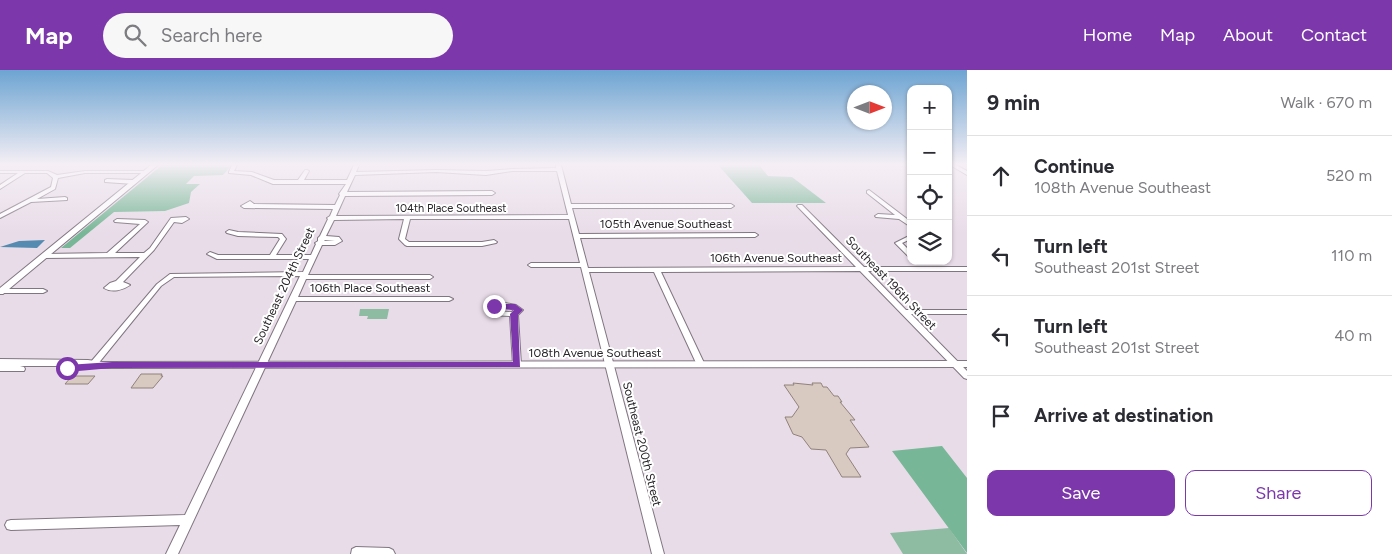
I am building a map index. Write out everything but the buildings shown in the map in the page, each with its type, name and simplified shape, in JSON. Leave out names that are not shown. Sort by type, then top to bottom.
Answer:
[{"type":"main road","points":[[1,292],[127,188]]},
{"type":"main road","name":"108th Avenue Southeast","points":[[0,362],[260,365],[967,364]]},
{"type":"main road","name":"108th Avenue Southeast","points":[[0,368],[78,368],[98,364]]},
{"type":"street","points":[[0,216],[52,188]]},
{"type":"street","name":"Southeast 204th Street","points":[[172,554],[345,188]]},
{"type":"street","name":"Southeast 200th Street","points":[[563,188],[658,554]]},
{"type":"street","points":[[869,192],[907,221]]},
{"type":"street","points":[[342,194],[492,193]]},
{"type":"street","points":[[30,201],[65,200]]},
{"type":"street","points":[[251,206],[336,207]]},
{"type":"street","points":[[568,206],[731,206]]},
{"type":"street","name":"Southeast 196th Street","points":[[800,206],[967,376]]},
{"type":"street","points":[[878,216],[902,217]]},
{"type":"street","name":"104th Place Southeast","points":[[330,218],[571,217]]},
{"type":"street","points":[[407,218],[402,239],[404,243],[482,244],[494,242]]},
{"type":"street","points":[[118,283],[155,245],[173,220]]},
{"type":"street","points":[[110,255],[145,222],[117,222]]},
{"type":"street","points":[[229,232],[238,234],[277,234],[281,236],[283,239],[272,257]]},
{"type":"street","name":"105th Avenue Southeast","points":[[576,236],[755,235]]},
{"type":"street","points":[[907,239],[898,243],[907,252]]},
{"type":"street","points":[[210,254],[217,257],[312,257]]},
{"type":"street","points":[[44,256],[145,255]]},
{"type":"street","name":"106th Avenue Southeast","points":[[531,265],[657,270],[967,269]]},
{"type":"street","points":[[922,265],[926,269]]},
{"type":"street","points":[[657,270],[701,365]]},
{"type":"street","points":[[98,364],[160,285],[172,275],[430,277]]},
{"type":"street","points":[[1,292],[43,291]]},
{"type":"street","name":"106th Place Southeast","points":[[292,299],[448,299]]},
{"type":"street","points":[[903,312],[967,312]]},
{"type":"street","points":[[514,314],[517,365]]},
{"type":"street","points":[[11,525],[188,520]]},
{"type":"street","points":[[356,553],[389,554]]},
{"type":"green space","points":[[135,188],[196,188],[191,192],[189,203],[165,211],[114,212],[70,248],[61,248]]},
{"type":"green space","points":[[738,188],[806,188],[826,203],[752,203]]},
{"type":"green space","points":[[360,309],[389,309],[387,319],[367,319],[368,316],[359,316]]},
{"type":"green space","points":[[942,446],[967,478],[967,553],[892,451]]},
{"type":"green space","points":[[949,528],[967,554],[903,554],[890,533]]},
{"type":"water","points":[[45,240],[37,248],[0,247],[19,241]]},
{"type":"route","points":[[67,368],[92,368],[102,365],[517,365],[514,314],[518,313],[519,310],[515,306],[494,306]]}]
